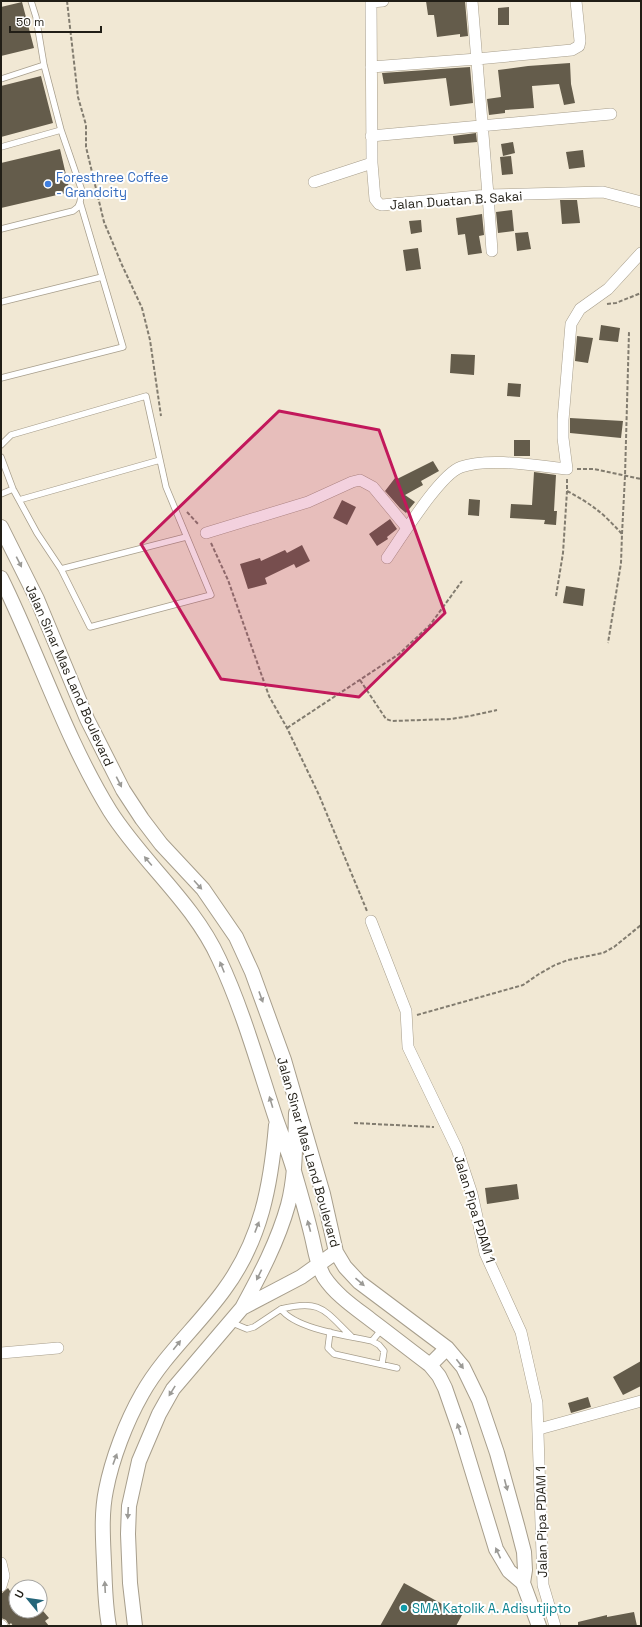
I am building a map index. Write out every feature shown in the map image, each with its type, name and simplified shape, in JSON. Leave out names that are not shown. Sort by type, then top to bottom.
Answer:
[{"type":"street","points":[[370,2],[383,1]]},
{"type":"street","points":[[472,1],[492,251]]},
{"type":"street","points":[[371,67],[477,59],[576,49],[579,46],[580,41],[576,1]]},
{"type":"street","name":"Jalan Duatan B. Sakai","points":[[370,2],[372,163],[375,199],[379,204],[382,205],[488,195],[603,192],[641,202]]},
{"type":"street","points":[[371,136],[611,114]]},
{"type":"street","points":[[314,182],[372,163]]},
{"type":"street","points":[[387,558],[434,491],[447,477],[460,467],[486,463],[535,465],[567,469],[563,420],[571,324],[580,309],[608,289],[641,254]]},
{"type":"street","points":[[206,533],[308,502],[352,482],[360,480],[373,487],[407,528]]},
{"type":"street","name":"Jalan Sinar Mas Land Boulevard","points":[[1,527],[37,599],[87,719],[123,790],[142,819],[202,890],[236,937],[252,972],[297,1102],[323,1194],[336,1252],[345,1267],[359,1282],[447,1348],[463,1367],[479,1400],[497,1453],[524,1552],[526,1570],[522,1583],[509,1571],[496,1549],[445,1388],[438,1376],[430,1365],[350,1305],[334,1289],[318,1264],[294,1170],[276,1119],[255,1050],[218,957],[195,917],[117,822],[98,792],[76,749],[42,672],[20,616],[1,578]]},
{"type":"street","name":"Jalan Pipa PDAM 1","points":[[371,921],[406,1011],[408,1046],[457,1149],[472,1194],[485,1253],[521,1332],[537,1403],[543,1585],[556,1626]]},
{"type":"street","points":[[242,1308],[270,1253],[288,1204],[294,1170],[297,1102]]},
{"type":"street","name":"Jalan Sinar Mas Land Boulevard","points":[[109,1626],[105,1589],[103,1520],[106,1490],[113,1464],[123,1435],[142,1395],[160,1367],[225,1290],[251,1244],[266,1202],[273,1160],[276,1119]]},
{"type":"street","points":[[251,1244],[270,1253]]},
{"type":"street","points":[[318,1264],[336,1252]]},
{"type":"street","name":"Jalan Sinar Mas Land Boulevard","points":[[135,1626],[132,1606],[128,1534],[129,1506],[139,1461],[159,1414],[173,1389],[242,1308],[301,1277],[318,1264]]},
{"type":"street","points":[[1,1353],[58,1348]]},
{"type":"street","points":[[430,1365],[447,1348]]},
{"type":"street","points":[[539,1428],[641,1401]]},
{"type":"street","points":[[1,1563],[4,1576],[1,1586]]},
{"type":"street","points":[[522,1583],[539,1626]]},
{"type":"lane","points":[[1,229],[72,211],[78,207],[82,191],[61,130],[44,65],[36,18],[31,1]]},
{"type":"lane","points":[[1,78],[44,65]]},
{"type":"lane","points":[[1,147],[61,130]]},
{"type":"lane","points":[[1,378],[123,347],[80,202]]},
{"type":"lane","points":[[1,302],[102,277]]},
{"type":"lane","points":[[1,445],[10,435],[146,396],[166,487],[211,595],[90,626],[61,569],[37,532],[13,489],[1,457]]},
{"type":"lane","points":[[19,500],[160,460]]},
{"type":"lane","points":[[1,494],[13,489]]},
{"type":"lane","points":[[61,569],[186,537]]},
{"type":"lane","points":[[230,1322],[247,1328],[254,1326],[281,1309],[304,1304],[312,1305],[326,1312],[351,1336]]},
{"type":"lane","points":[[281,1309],[285,1315],[294,1320],[330,1332],[372,1341],[379,1345],[384,1351],[382,1364]]},
{"type":"lane","points":[[372,1341],[382,1329]]},
{"type":"lane","points":[[330,1332],[328,1348],[334,1354],[397,1368]]},
{"type":"path","points":[[67,1],[78,97],[86,125],[86,147],[104,222],[142,308],[150,340],[161,422]]},
{"type":"path","points":[[588,304],[601,305],[616,303],[641,293]]},
{"type":"path","points":[[608,643],[621,563],[629,332]]},
{"type":"path","points":[[556,596],[563,553],[567,469],[594,470],[641,479]]},
{"type":"path","points":[[567,491],[599,510],[622,534]]},
{"type":"path","points":[[184,509],[206,533],[228,580],[269,696],[287,728],[319,795],[371,921]]},
{"type":"path","points":[[287,728],[399,654],[430,625],[462,581]]},
{"type":"path","points":[[360,680],[386,719],[392,721],[451,719],[497,710]]},
{"type":"path","points":[[407,1018],[523,985],[555,965],[568,960],[603,953],[614,947],[641,925]]},
{"type":"path","points":[[354,1123],[447,1127]]},
{"type":"highlighted area","points":[[279,411],[379,430],[445,613],[359,697],[221,679],[141,544]]},
{"type":"building","points":[[426,1],[465,1],[468,36],[460,37],[460,34],[437,37],[434,15],[428,15]]},
{"type":"building","points":[[22,2],[34,48],[1,56],[1,7]]},
{"type":"building","points":[[509,7],[509,25],[498,25],[498,8]]},
{"type":"building","points":[[570,63],[571,84],[575,103],[564,105],[559,84],[532,86],[534,108],[505,110],[505,113],[489,115],[487,99],[501,97],[498,70]]},
{"type":"building","points":[[470,67],[473,103],[450,106],[446,78],[384,84],[382,73]]},
{"type":"building","points":[[41,76],[53,123],[1,137],[1,86]]},
{"type":"building","points":[[476,133],[477,142],[454,144],[453,136]]},
{"type":"building","points":[[513,142],[515,153],[503,156],[501,144]]},
{"type":"building","points":[[60,149],[70,192],[1,208],[1,163]]},
{"type":"building","points":[[583,150],[585,167],[569,169],[566,152]]},
{"type":"building","points":[[511,156],[513,174],[502,175],[500,157]]},
{"type":"building","points":[[560,200],[577,200],[580,223],[562,224]]},
{"type":"building","points":[[512,210],[514,231],[498,233],[496,212]]},
{"type":"building","points":[[482,214],[484,235],[479,236],[482,253],[468,255],[465,234],[458,235],[456,218]]},
{"type":"building","points":[[421,220],[422,232],[411,234],[409,221]]},
{"type":"building","points":[[528,232],[531,249],[517,251],[515,233]]},
{"type":"building","points":[[418,248],[421,269],[406,271],[403,250]]},
{"type":"building","points":[[601,325],[620,328],[618,342],[599,340]]},
{"type":"building","points":[[577,336],[593,338],[588,363],[575,361]]},
{"type":"building","points":[[451,354],[475,355],[474,375],[450,373]]},
{"type":"building","points":[[508,383],[521,384],[520,397],[507,396]]},
{"type":"building","points":[[570,418],[623,421],[621,438],[570,433]]},
{"type":"building","points":[[514,440],[530,440],[530,456],[514,456]]},
{"type":"building","points":[[433,461],[439,471],[421,481],[423,485],[405,495],[415,502],[406,513],[385,491],[395,478],[397,479]]},
{"type":"building","points":[[534,472],[556,475],[554,511],[557,511],[556,525],[544,524],[545,520],[510,518],[511,504],[532,505]]},
{"type":"building","points":[[469,499],[480,500],[479,516],[468,515]]},
{"type":"building","points":[[342,500],[356,507],[347,525],[333,518]]},
{"type":"building","points":[[390,519],[397,529],[387,537],[388,539],[377,546],[369,534]]},
{"type":"building","points":[[302,545],[310,561],[296,568],[294,564],[265,578],[267,584],[248,589],[240,564],[260,558],[261,561],[285,550],[287,553]]},
{"type":"building","points":[[566,586],[585,589],[583,606],[563,603]]},
{"type":"building","points":[[517,1184],[519,1199],[487,1204],[485,1188]]},
{"type":"building","points":[[641,1361],[641,1386],[623,1395],[613,1377]]},
{"type":"building","points":[[588,1397],[591,1407],[571,1413],[568,1403]]},
{"type":"building","name":"SMA Katolik A. Adisutjipto","points":[[404,1583],[462,1615],[456,1626],[380,1626]]},
{"type":"building","points":[[8,1588],[8,1619],[48,1619],[45,1621],[49,1626],[13,1626],[11,1623],[9,1625],[6,1620],[1,1618],[1,1594]]},
{"type":"building","points":[[634,1612],[637,1626],[578,1626],[578,1622],[607,1615],[607,1617]]},
{"type":"place","name":"Foresthree Coffee - Grandcity","points":[[48,184]]},
{"type":"place","name":"SMA Katolik A. Adisutjipto","points":[[404,1608]]}]
